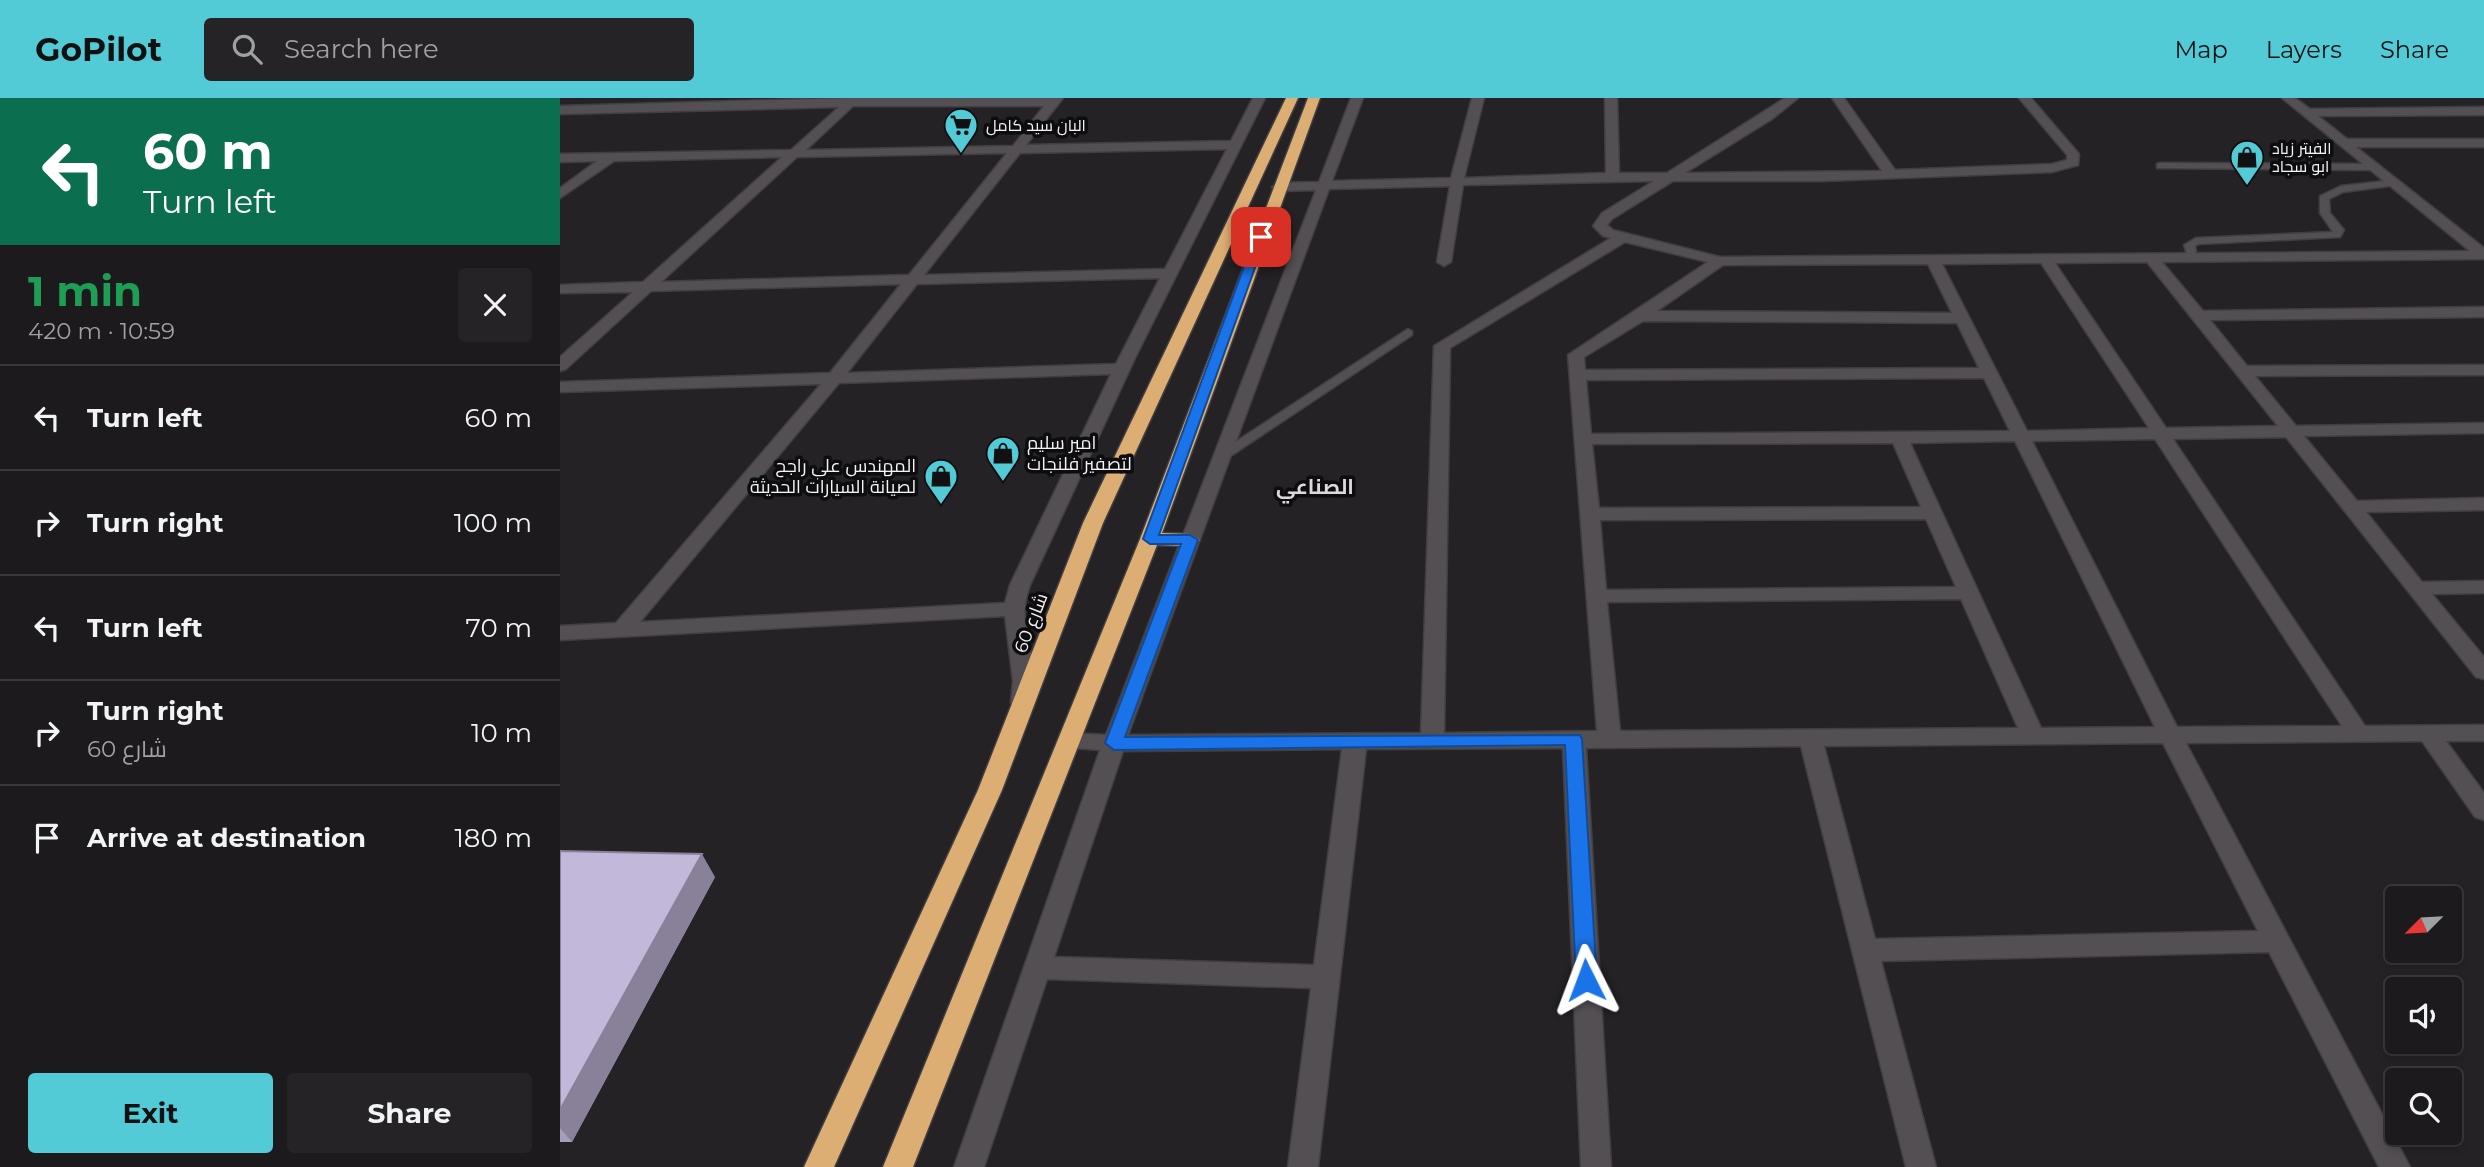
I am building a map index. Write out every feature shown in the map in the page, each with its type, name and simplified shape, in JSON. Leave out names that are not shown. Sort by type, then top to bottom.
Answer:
[{"type":"highway","name":"شارع 60","points":[[819,1167],[990,790],[1093,523],[1292,98]]},
{"type":"highway","points":[[898,1167],[1150,539],[1314,98]]},
{"type":"highway","points":[[1150,539],[1190,540]]},
{"type":"street","points":[[560,104],[612,98]]},
{"type":"street","points":[[1021,712],[1024,681],[1014,609],[1025,573],[1122,369],[1259,98]]},
{"type":"street","points":[[969,1167],[1114,743],[1357,98]]},
{"type":"street","points":[[1444,262],[1457,181],[1478,98]]},
{"type":"street","points":[[1611,98],[1613,177]]},
{"type":"street","points":[[1792,98],[1600,223],[1602,230],[1720,261],[2484,255]]},
{"type":"street","points":[[1838,98],[1891,174]]},
{"type":"street","points":[[1279,187],[1613,177],[1891,174],[2052,168],[2074,162],[2073,154],[2025,98]]},
{"type":"street","points":[[2288,98],[2484,255]]},
{"type":"street","points":[[560,366],[853,100]]},
{"type":"street","points":[[560,110],[853,100],[1055,100]]},
{"type":"street","points":[[621,631],[834,379],[1055,100]]},
{"type":"street","points":[[2306,113],[2484,111]]},
{"type":"street","points":[[2343,143],[2484,143]]},
{"type":"street","points":[[560,158],[1236,145]]},
{"type":"street","points":[[560,194],[611,157]]},
{"type":"street","points":[[1432,740],[1443,346],[1623,237]]},
{"type":"street","points":[[2151,257],[2484,672]]},
{"type":"street","points":[[2045,258],[2359,734]]},
{"type":"street","points":[[1933,259],[2170,735],[2395,1167]]},
{"type":"street","points":[[1609,739],[1576,355],[1640,317],[1720,261]]},
{"type":"street","points":[[560,289],[1170,273]]},
{"type":"street","points":[[2198,316],[2484,312]]},
{"type":"street","points":[[1640,317],[1961,318]]},
{"type":"street","points":[[560,387],[1122,369]]},
{"type":"street","points":[[2242,371],[2484,370]]},
{"type":"street","points":[[1577,374],[1989,373]]},
{"type":"street","points":[[1583,439],[1899,438],[2484,428]]},
{"type":"street","points":[[1899,438],[2033,736]]},
{"type":"street","points":[[2352,507],[2484,504]]},
{"type":"street","points":[[1590,514],[1933,513]]},
{"type":"street","points":[[2417,589],[2484,587]]},
{"type":"street","points":[[1597,596],[1969,593]]},
{"type":"street","points":[[560,633],[1014,609]]},
{"type":"street","points":[[2428,733],[2484,811]]},
{"type":"street","points":[[1070,741],[1114,743],[2484,733]]},
{"type":"street","points":[[1810,737],[1921,1167]]},
{"type":"street","points":[[1574,739],[1596,1167]]},
{"type":"street","points":[[1303,1167],[1355,741]]},
{"type":"street","points":[[1865,950],[2277,941]]},
{"type":"street","points":[[1039,968],[1326,976]]},
{"type":"lane","points":[[2160,166],[2373,167]]},
{"type":"lane","points":[[2193,257],[2189,245],[2196,240],[2336,235],[2339,230],[2325,214],[2324,198],[2342,189],[2394,183]]},
{"type":"lane","points":[[1224,454],[1408,332]]},
{"type":"building","points":[[560,851],[702,854],[560,1110]]},
{"type":"place","name":"البان سيد كامل","points":[[961,155]]},
{"type":"place","name":"الفيتر زياد ابو سجاد","points":[[2247,187]]},
{"type":"place","name":"امير سليم لتصفير فلنجات","points":[[1003,483]]},
{"type":"place","name":"المهندس علي راجح لصيانة السيارات الحديثة","points":[[941,506]]},
{"type":"district","name":"الصناعي","points":[[1315,486]]},
{"type":"route","points":[[1261,237],[1150,539],[1190,540],[1114,743],[1574,739],[1586,980]]}]
